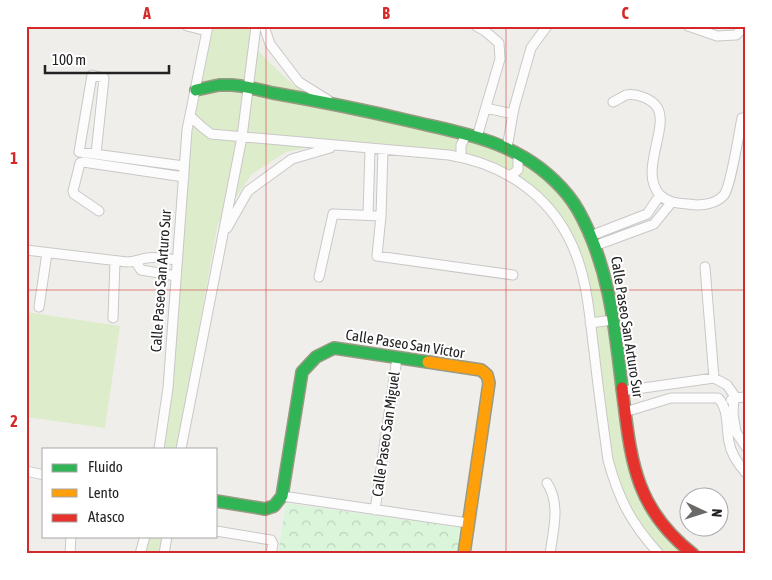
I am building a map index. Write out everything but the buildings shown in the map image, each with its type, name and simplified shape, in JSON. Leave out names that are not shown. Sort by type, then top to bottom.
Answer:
[{"type":"street","points":[[187,26],[208,28]]},
{"type":"street","points":[[181,448],[242,137],[256,26]]},
{"type":"street","points":[[264,26],[270,44],[299,82],[330,102]]},
{"type":"street","points":[[461,157],[461,145],[472,136],[486,108],[500,59],[499,42],[476,26]]},
{"type":"street","points":[[507,148],[513,114],[531,48],[547,26]]},
{"type":"street","points":[[688,26],[717,36],[736,35],[745,26]]},
{"type":"street","name":"Calle Paseo San Arturo Sur","points":[[159,448],[168,388],[187,130],[208,28]]},
{"type":"street","points":[[96,154],[104,78],[92,75],[79,152],[184,166]]},
{"type":"street","name":"Calle Paseo San Arturo Sur","points":[[196,90],[226,84],[330,102],[472,136],[507,148],[540,168],[554,180],[579,210],[595,240],[602,262],[613,320],[632,462],[640,486],[651,509],[664,527],[693,554]]},
{"type":"street","points":[[612,102],[626,96],[636,95],[647,99],[657,107],[660,120],[652,169],[652,182],[660,195],[671,203],[698,206],[712,203],[724,196],[729,184],[742,118]]},
{"type":"street","points":[[486,108],[513,114]]},
{"type":"street","points":[[190,116],[211,134],[461,157],[492,166],[510,176],[529,189],[549,207],[562,226],[578,261],[584,281],[607,452],[615,484],[634,524],[660,554]]},
{"type":"street","points":[[224,235],[248,191],[292,158],[337,146]]},
{"type":"street","points":[[368,216],[370,149]]},
{"type":"street","points":[[383,150],[381,216],[377,256],[513,275]]},
{"type":"street","points":[[510,176],[518,170],[518,154]]},
{"type":"street","points":[[99,212],[74,194],[73,191],[80,163],[184,177]]},
{"type":"street","points":[[595,240],[647,214],[660,195]]},
{"type":"street","points":[[595,240],[654,224],[671,203]]},
{"type":"street","points":[[319,277],[332,214],[381,216]]},
{"type":"street","points":[[26,250],[116,261],[136,262],[146,258],[177,260]]},
{"type":"street","points":[[40,307],[48,253]]},
{"type":"street","points":[[113,318],[116,261]]},
{"type":"street","points":[[136,262],[141,270],[176,276]]},
{"type":"street","points":[[705,267],[714,378]]},
{"type":"street","points":[[590,323],[613,320]]},
{"type":"street","name":"Calle Paseo San Víctor","points":[[282,496],[302,372],[310,361],[325,350],[334,348],[481,370],[487,375],[489,383],[464,554]]},
{"type":"street","name":"Calle Paseo San Miguel","points":[[375,510],[397,358]]},
{"type":"street","points":[[622,391],[714,378],[727,385],[734,398],[732,414],[736,432],[746,447]]},
{"type":"street","points":[[724,404],[734,398],[746,397]]},
{"type":"street","points":[[625,412],[671,398],[718,398],[724,404],[729,444],[736,462],[746,473]]},
{"type":"street","points":[[26,471],[42,474]]},
{"type":"street","points":[[547,483],[552,491],[555,512],[550,554]]},
{"type":"street","points":[[218,501],[265,509],[274,506],[282,496],[468,523]]},
{"type":"street","points":[[218,531],[271,540],[273,544],[271,554]]},
{"type":"street","points":[[70,538],[70,554]]},
{"type":"street","points":[[140,554],[144,538]]},
{"type":"street","points":[[164,554],[167,538]]},
{"type":"green space","points":[[210,26],[254,26],[252,45],[293,85],[332,105],[496,146],[553,181],[593,243],[606,296],[639,489],[691,554],[664,554],[650,539],[628,509],[613,468],[594,332],[571,236],[510,171],[466,156],[332,143],[286,152],[252,174],[218,223],[177,448],[160,448],[187,165]]},
{"type":"green space","points":[[26,312],[120,326],[105,428],[26,417]]},
{"type":"green space","points":[[286,503],[465,528],[460,554],[278,554]]},
{"type":"green space","points":[[149,538],[164,538],[162,554],[145,554]]},
{"type":"traffic: fast","points":[[196,90],[219,85],[247,87],[376,113],[484,139],[512,151],[533,163],[547,174],[567,195],[578,210],[589,231],[604,274],[609,297],[617,342],[622,388]]},
{"type":"traffic: fast","points":[[218,501],[265,509],[274,506],[282,496],[302,372],[316,357],[334,348],[428,362]]},
{"type":"traffic: slow","points":[[428,362],[481,370],[487,375],[489,383],[464,554]]},
{"type":"traffic: jam","points":[[622,388],[628,437],[638,480],[658,518],[673,536],[693,554]]}]
